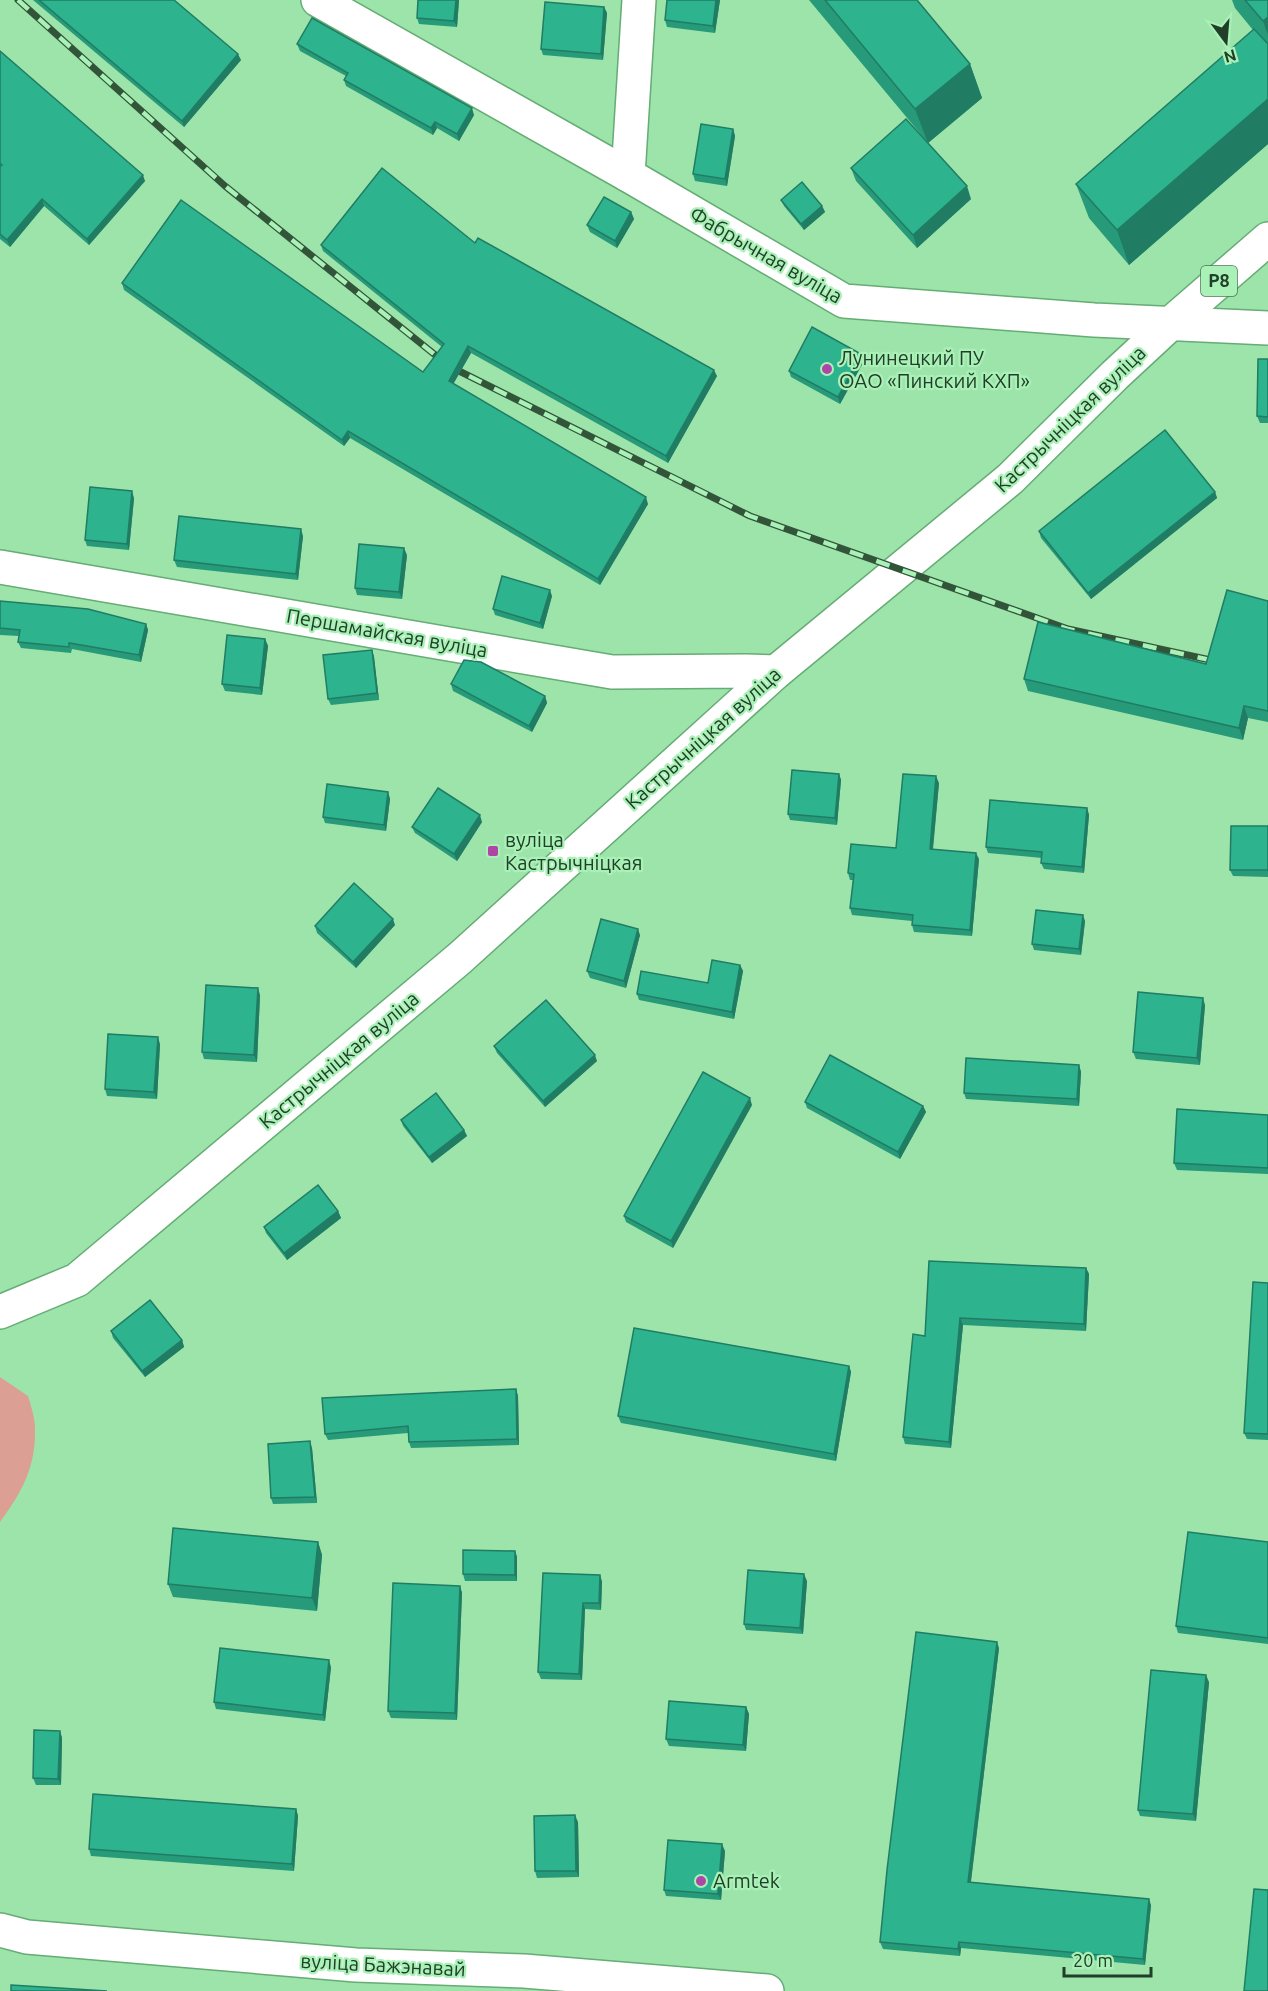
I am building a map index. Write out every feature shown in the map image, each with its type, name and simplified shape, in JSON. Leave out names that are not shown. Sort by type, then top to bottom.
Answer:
[{"type":"street","name":"Фабрычная вуліца","points":[[318,0],[628,175],[844,301],[1170,324],[1268,328]]},
{"type":"street","points":[[628,175],[639,0]]},
{"type":"street","name":"Р8","points":[[1170,324],[1268,239]]},
{"type":"street","name":"Кастрычніцкая вуліца","points":[[0,1312],[77,1280],[460,958],[776,672],[1010,479],[1170,324]]},
{"type":"street","name":"Першамайская вуліца","points":[[0,567],[612,672],[776,672]]},
{"type":"street","name":"вуліца Бажэнавай","points":[[0,1930],[27,1937],[356,1965],[524,1971],[767,1991]]},
{"type":"shaded area","points":[[0,1377],[28,1396],[34,1416],[35,1442],[26,1478],[0,1522]]},
{"type":"building","points":[[39,0],[174,0],[238,54],[182,121]]},
{"type":"building","points":[[418,0],[456,0],[454,21],[417,18]]},
{"type":"building","points":[[667,0],[716,0],[713,26],[665,20]]},
{"type":"building","points":[[825,0],[917,0],[970,64],[915,109]]},
{"type":"building","points":[[1245,0],[1268,0],[1268,17],[1263,21]]},
{"type":"building","points":[[545,2],[604,7],[601,54],[541,49]]},
{"type":"building","points":[[312,18],[472,108],[457,134],[435,122],[431,128],[344,80],[348,73],[297,44]]},
{"type":"building","points":[[1254,29],[1268,44],[1268,99],[1117,230],[1076,184]]},
{"type":"building","points":[[0,51],[143,175],[87,239],[42,199],[7,240],[0,234],[0,166],[2,165],[0,163]]},
{"type":"building","points":[[906,119],[967,186],[913,235],[851,168]]},
{"type":"building","points":[[701,124],[733,129],[725,179],[693,174]]},
{"type":"building","points":[[382,168],[475,243],[478,238],[714,370],[666,456],[468,346],[449,381],[646,497],[598,579],[348,431],[342,440],[122,283],[181,200],[423,372],[444,344],[321,245]]},
{"type":"building","points":[[802,182],[822,206],[801,224],[781,200]]},
{"type":"building","points":[[604,197],[631,212],[615,241],[587,225]]},
{"type":"building","name":"Лунинецкий ПУ ОАО «Пинский КХП»","points":[[812,327],[861,354],[838,397],[789,371]]},
{"type":"building","points":[[1258,359],[1268,359],[1268,417],[1257,416]]},
{"type":"building","points":[[1165,430],[1215,492],[1088,593],[1039,531]]},
{"type":"building","points":[[90,487],[132,491],[127,544],[85,540]]},
{"type":"building","points":[[179,516],[301,529],[296,574],[174,560]]},
{"type":"building","points":[[359,544],[404,548],[399,592],[355,588]]},
{"type":"building","points":[[502,576],[550,590],[540,623],[493,609]]},
{"type":"building","points":[[1227,590],[1268,601],[1268,711],[1244,706],[1239,728],[1024,679],[1038,622],[1206,664]]},
{"type":"building","points":[[0,601],[88,609],[146,624],[139,655],[69,643],[69,647],[18,642],[20,630],[0,628]]},
{"type":"building","points":[[227,635],[265,639],[260,688],[222,684]]},
{"type":"building","points":[[372,650],[377,693],[328,699],[323,655]]},
{"type":"building","points":[[464,660],[481,662],[545,696],[529,726],[451,684]]},
{"type":"building","points":[[792,770],[839,774],[835,818],[788,814]]},
{"type":"building","points":[[903,774],[936,776],[930,849],[976,853],[970,930],[912,925],[913,915],[850,908],[854,874],[848,873],[851,844],[896,848]]},
{"type":"building","points":[[327,784],[388,792],[384,825],[323,817]]},
{"type":"building","points":[[438,788],[480,815],[454,854],[412,827]]},
{"type":"building","points":[[990,800],[1087,808],[1082,867],[1041,863],[1042,852],[986,847]]},
{"type":"building","points":[[1231,826],[1268,826],[1268,870],[1230,870]]},
{"type":"building","points":[[354,883],[393,919],[353,962],[315,926]]},
{"type":"building","points":[[1036,910],[1083,915],[1079,949],[1032,944]]},
{"type":"building","points":[[601,919],[638,929],[624,981],[587,971]]},
{"type":"building","points":[[712,960],[740,965],[732,1012],[637,994],[641,971],[708,983]]},
{"type":"building","points":[[206,985],[258,988],[254,1055],[202,1052]]},
{"type":"building","points":[[1138,992],[1203,998],[1197,1058],[1133,1052]]},
{"type":"building","points":[[546,1000],[595,1055],[543,1101],[494,1046]]},
{"type":"building","points":[[108,1034],[158,1037],[154,1092],[105,1089]]},
{"type":"building","points":[[830,1055],[923,1106],[898,1152],[805,1102]]},
{"type":"building","points":[[966,1058],[1079,1065],[1077,1099],[964,1093]]},
{"type":"building","points":[[703,1072],[750,1098],[671,1241],[624,1216]]},
{"type":"building","points":[[436,1093],[464,1130],[429,1157],[401,1120]]},
{"type":"building","points":[[1177,1109],[1268,1115],[1268,1168],[1174,1163]]},
{"type":"building","points":[[318,1185],[338,1211],[284,1253],[264,1227]]},
{"type":"building","points":[[929,1261],[1086,1268],[1084,1324],[960,1318],[949,1442],[903,1437],[913,1334],[925,1336]]},
{"type":"building","points":[[1253,1282],[1268,1283],[1268,1434],[1244,1433]]},
{"type":"building","points":[[150,1300],[182,1340],[142,1371],[111,1331]]},
{"type":"building","points":[[634,1328],[849,1366],[834,1454],[618,1416]]},
{"type":"building","points":[[516,1389],[517,1439],[409,1442],[408,1426],[325,1434],[322,1398]]},
{"type":"building","points":[[310,1441],[315,1497],[271,1498],[268,1444]]},
{"type":"building","points":[[173,1528],[318,1542],[312,1598],[168,1584]]},
{"type":"building","points":[[1188,1532],[1268,1542],[1268,1638],[1176,1626]]},
{"type":"building","points":[[463,1550],[515,1551],[515,1575],[463,1574]]},
{"type":"building","points":[[748,1570],[804,1574],[800,1628],[744,1624]]},
{"type":"building","points":[[543,1573],[600,1575],[599,1603],[583,1603],[579,1674],[538,1672]]},
{"type":"building","points":[[393,1583],[460,1586],[455,1713],[388,1711]]},
{"type":"building","points":[[916,1632],[997,1642],[968,1882],[1149,1899],[1143,1959],[959,1942],[958,1949],[880,1942]]},
{"type":"building","points":[[220,1648],[329,1660],[323,1715],[214,1702]]},
{"type":"building","points":[[1151,1670],[1206,1675],[1193,1814],[1138,1810]]},
{"type":"building","points":[[669,1701],[746,1707],[743,1745],[666,1739]]},
{"type":"building","points":[[34,1730],[60,1731],[58,1779],[33,1778]]},
{"type":"building","points":[[93,1794],[296,1809],[292,1864],[89,1849]]},
{"type":"building","points":[[575,1815],[576,1871],[535,1871],[534,1816]]},
{"type":"building","points":[[668,1840],[722,1844],[718,1894],[664,1890]]},
{"type":"building","points":[[1254,1889],[1268,1890],[1268,1991],[1244,1991]]},
{"type":"building","points":[[11,1985],[107,1991],[11,1991]]},
{"type":"railway","points":[[18,0],[225,186],[449,366],[750,516],[1068,629],[1224,663]]},
{"type":"place","name":"Лунинецкий ПУ ОАО «Пинский КХП»","points":[[827,369]]},
{"type":"place","name":"вуліца Кастрычніцкая","points":[[493,851]]},
{"type":"place","name":"Armtek","points":[[701,1881]]}]
